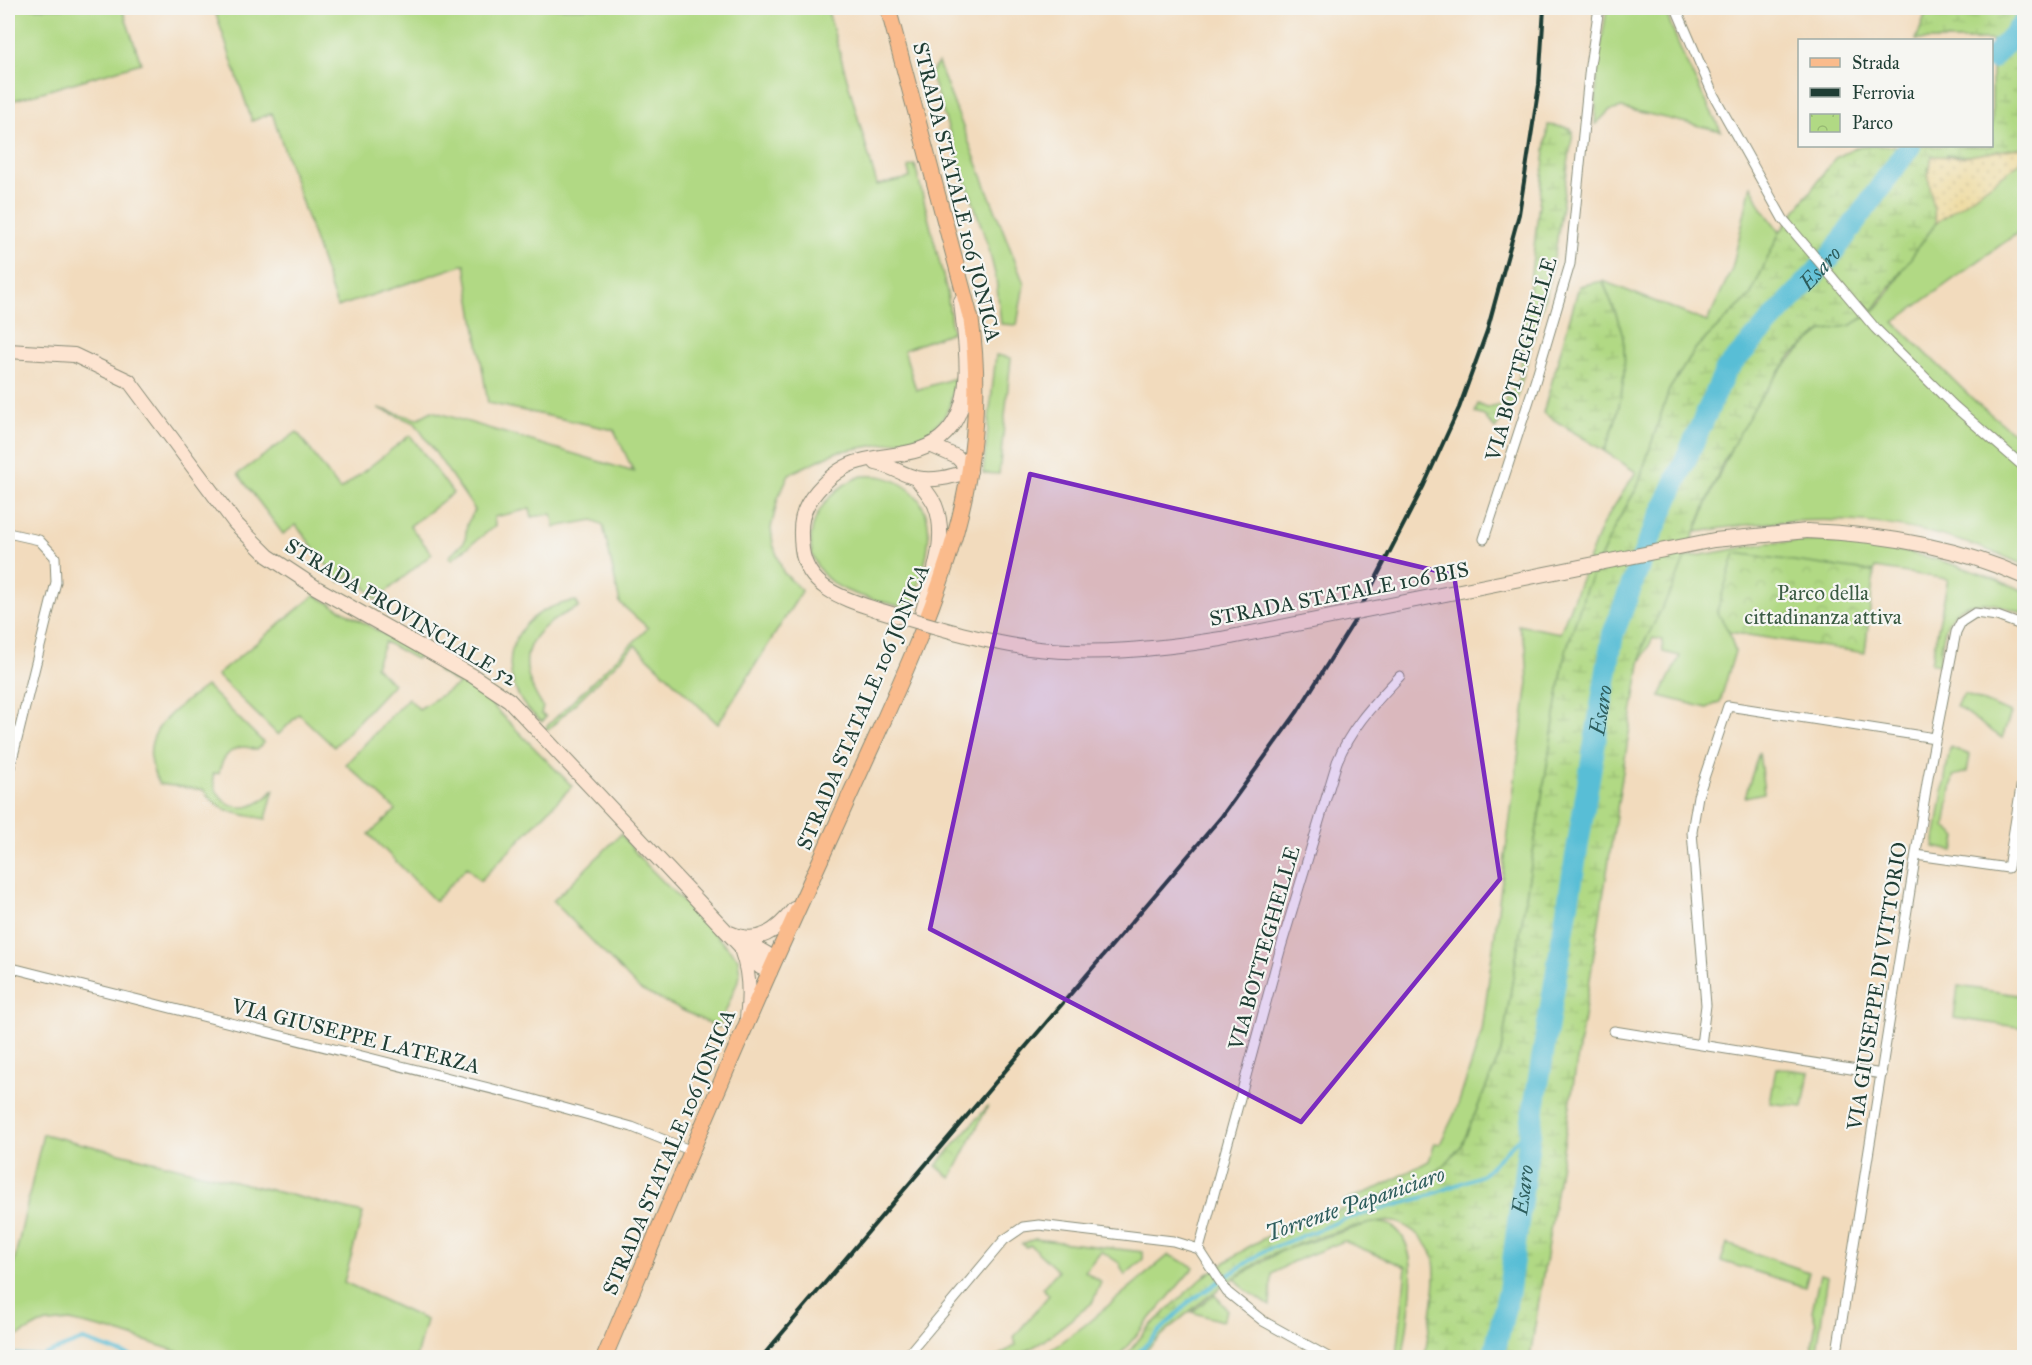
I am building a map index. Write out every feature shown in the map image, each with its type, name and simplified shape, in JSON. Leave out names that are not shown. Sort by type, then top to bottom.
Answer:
[{"type":"main road","name":"STRADA STATALE 106 JONICA","points":[[604,1358],[747,1022],[908,664],[943,578],[961,517],[970,471],[978,366],[971,320],[888,8]]},
{"type":"main road","points":[[861,461],[892,466],[916,478],[942,480],[970,471],[957,457],[930,445],[946,433],[959,410],[965,387],[966,358],[959,275]]},
{"type":"main road","name":"STRADA PROVINCIALE 52","points":[[8,351],[74,355],[129,381],[235,523],[268,556],[315,587],[473,676],[509,700],[729,933]]},
{"type":"main road","name":"STRADA STATALE 106 BIS","points":[[930,445],[898,456],[861,461],[829,476],[804,508],[800,531],[803,561],[816,581],[836,597],[968,635],[1028,648],[1118,652],[1156,650],[1232,637],[1714,540],[1807,531],[1872,534],[1912,542],[1966,555],[2025,577]]},
{"type":"main road","points":[[908,664],[938,557],[940,527],[935,505],[916,478]]},
{"type":"main road","points":[[729,933],[752,940],[766,936],[783,924],[803,898]]},
{"type":"main road","points":[[729,933],[766,954],[771,968]]},
{"type":"main road","points":[[729,933],[740,948],[747,968],[749,1000],[747,1022]]},
{"type":"street","name":"VIA BOTTEGHELLE","points":[[1484,539],[1535,382],[1570,264],[1590,65],[1599,8]]},
{"type":"street","points":[[1676,8],[1698,63],[1784,219],[1875,328],[1954,406],[2025,467]]},
{"type":"street","points":[[8,533],[39,540],[55,556],[56,582],[8,776]]},
{"type":"street","name":"VIA GIUSEPPE DI VITTORIO","points":[[1836,1358],[1935,738],[1951,655],[1961,622],[1976,613],[1986,613],[2025,626]]},
{"type":"street","name":"VIA BOTTEGHELLE","points":[[1199,1249],[1281,947],[1337,762],[1347,738],[1360,719],[1400,676]]},
{"type":"street","points":[[1701,1045],[1706,1005],[1692,832],[1698,796],[1728,706],[1935,738]]},
{"type":"street","points":[[1916,855],[2008,868],[2025,768]]},
{"type":"street","name":"VIA GIUSEPPE LATERZA","points":[[8,967],[528,1098],[632,1127],[692,1151]]},
{"type":"street","points":[[1614,1031],[1882,1074]]},
{"type":"street","points":[[905,1358],[1011,1234],[1023,1227],[1039,1225],[1173,1241],[1199,1249],[1227,1292],[1263,1321],[1330,1358]]},
{"type":"street","points":[[1304,1358],[1311,1348]]},
{"type":"highlighted area","points":[[1030,474],[1454,575],[1500,879],[1301,1122],[930,929]]},
{"type":"green space","points":[[8,8],[122,8],[141,63],[8,102]]},
{"type":"green space","points":[[214,8],[827,8],[877,185],[910,178],[908,167],[915,165],[947,292],[952,332],[904,350],[916,390],[955,378],[950,405],[944,417],[927,434],[896,442],[836,452],[789,474],[778,498],[771,528],[773,544],[783,572],[802,591],[718,724],[635,645],[548,730],[546,727],[648,628],[620,603],[603,525],[593,520],[555,527],[552,514],[532,517],[530,509],[494,517],[495,526],[451,560],[449,557],[465,541],[467,524],[475,510],[415,423],[378,408],[417,419],[432,411],[634,472],[614,430],[488,403],[465,264],[337,307],[272,113],[252,121]]},
{"type":"green space","points":[[1607,8],[1664,8],[1685,60],[1721,131],[1622,108],[1609,111],[1595,125],[1597,69]]},
{"type":"green space","points":[[1928,8],[2024,8],[2024,147],[1976,156],[1947,155],[1928,168],[1936,223],[1872,312],[1852,325],[1822,331],[1791,356],[1757,403],[1722,464],[1675,583],[1643,645],[1530,1357],[1425,1357],[1435,1275],[1432,1254],[1422,1239],[1406,1226],[1395,1222],[1383,1222],[1366,1224],[1327,1235],[1288,1248],[1260,1261],[1197,1306],[1139,1357],[1124,1358],[1148,1328],[1203,1277],[1247,1248],[1270,1235],[1421,1181],[1443,1167],[1462,1145],[1501,1052],[1565,654],[1586,589],[1617,522],[1637,488],[1669,390],[1696,348],[1750,296],[1780,232],[1835,158],[1858,147],[1993,147],[1993,39],[1916,39]]},
{"type":"green space","points":[[938,63],[1024,284],[1017,325],[1001,324],[996,278],[988,246],[930,74]]},
{"type":"green space","points":[[1548,125],[1570,128],[1570,132],[1573,131],[1555,253],[1517,398],[1495,429],[1484,416],[1475,413],[1478,404],[1487,408],[1503,405],[1519,379]]},
{"type":"green space","points":[[2024,159],[2024,228],[1894,322],[1977,403],[2024,441],[2024,565],[1982,548],[1942,536],[1902,527],[1863,522],[1823,520],[1783,522],[1696,532],[1730,450],[1744,424],[1777,375],[1797,353],[1825,330],[1860,320],[1873,312],[1936,223]]},
{"type":"green space","points":[[1751,185],[1762,208],[1780,232],[1750,296],[1696,348],[1669,390],[1637,488],[1617,522],[1586,589],[1565,654],[1501,1052],[1462,1145],[1443,1167],[1421,1181],[1354,1206],[1344,1201],[1380,1187],[1429,1161],[1435,1143],[1440,1144],[1456,1111],[1482,1031],[1528,682],[1526,647],[1518,625],[1560,633],[1602,525],[1636,472],[1604,451],[1618,411],[1623,381],[1624,352],[1619,324],[1603,281],[1707,322],[1732,269]]},
{"type":"green space","points":[[1603,281],[1619,324],[1624,352],[1623,381],[1618,411],[1604,451],[1543,413],[1579,286]]},
{"type":"green space","points":[[996,355],[1011,358],[999,474],[983,473]]},
{"type":"green space","points":[[297,432],[340,490],[410,435],[453,493],[410,526],[432,554],[376,600],[353,572],[340,582],[296,525],[283,534],[238,474]]},
{"type":"green space","points":[[862,476],[888,478],[910,490],[921,502],[929,531],[928,547],[911,609],[845,590],[827,578],[816,563],[811,546],[812,529],[819,513],[830,497],[844,485]]},
{"type":"green space","points":[[1819,541],[1900,551],[1973,571],[2024,591],[2024,614],[1992,604],[1970,604],[1960,608],[1946,627],[1939,665],[1931,663],[1948,579],[1875,568],[1874,572],[1717,610],[1729,632],[1735,651],[1720,702],[1707,708],[1660,696],[1680,656],[1663,652],[1662,640],[1653,638],[1639,665],[1643,645],[1685,558],[1768,543]]},
{"type":"green space","name":"Parco della cittadinanza attiva","points":[[1735,553],[1874,572],[1865,653],[1729,632],[1717,611]]},
{"type":"green space","points":[[315,595],[421,655],[416,659],[385,642],[375,666],[393,684],[334,747],[299,714],[278,735],[217,675]]},
{"type":"green space","points":[[576,601],[579,607],[548,624],[530,646],[527,659],[528,673],[533,689],[543,707],[541,714],[546,717],[542,722],[524,705],[514,684],[510,666],[512,650],[518,635],[541,612],[557,605]]},
{"type":"green space","points":[[443,668],[487,700],[572,786],[480,881],[467,867],[435,901],[369,834],[396,810],[346,764],[408,698],[419,709],[459,684],[437,671]]},
{"type":"green space","points":[[206,686],[264,743],[256,750],[243,747],[231,751],[223,760],[219,773],[213,774],[215,787],[220,797],[236,807],[256,804],[274,789],[266,819],[231,812],[216,804],[204,790],[159,784],[152,767],[150,751],[153,738],[169,716]]},
{"type":"green space","points":[[1964,694],[2011,713],[2002,738],[1956,706]]},
{"type":"green space","points":[[1950,747],[1970,755],[1967,772],[1953,776],[1945,827],[1957,837],[1954,851],[1934,847]]},
{"type":"green space","points":[[1759,752],[1764,793],[1745,797]]},
{"type":"green space","points":[[621,834],[640,858],[738,958],[740,975],[719,1028],[640,990],[553,901]]},
{"type":"green space","points":[[1958,986],[2024,996],[2024,1028],[1954,1018]]},
{"type":"green space","points":[[1776,1068],[1809,1072],[1803,1107],[1770,1103]]},
{"type":"green space","points":[[988,1106],[951,1178],[936,1166]]},
{"type":"green space","points":[[43,1134],[363,1213],[344,1282],[426,1320],[416,1357],[194,1357],[121,1333],[70,1321],[40,1324],[18,1336],[8,1337],[8,1274],[13,1267]]},
{"type":"green space","points":[[1374,1222],[1392,1226],[1402,1237],[1408,1251],[1411,1287],[1403,1357],[1397,1357],[1406,1267],[1344,1241],[1292,1262],[1272,1274],[1270,1306],[1244,1289],[1235,1278],[1283,1250]]},
{"type":"green space","points":[[1035,1239],[1143,1252],[1143,1259],[1125,1275],[1119,1263],[1101,1251],[1085,1271],[1101,1282],[1092,1303],[1042,1342],[1016,1357],[996,1357],[1016,1345],[1014,1337],[1049,1295],[1042,1288],[1058,1271],[1030,1245],[1027,1247],[1022,1244]]},
{"type":"green space","points":[[1727,1244],[1809,1272],[1805,1287],[1721,1261]]},
{"type":"green space","points":[[1169,1255],[1194,1267],[1118,1357],[1041,1357],[1085,1325]]},
{"type":"green space","points":[[1820,1274],[1828,1276],[1816,1357],[1810,1357],[1816,1323],[1812,1311]]},
{"type":"green space","points":[[1215,1294],[1227,1310],[1222,1321],[1192,1312]]},
{"type":"sand","points":[[2024,147],[2024,159],[1936,223],[1928,175],[1932,156],[1962,157]]},
{"type":"waterway","name":"Esaro","points":[[1993,57],[2024,23]]},
{"type":"waterway","name":"Esaro","points":[[1493,1358],[1509,1290],[1531,1126],[1613,634],[1648,543],[1726,370],[1830,257],[1909,147]]},
{"type":"waterway","name":"Torrente Papaniciaro","points":[[1133,1358],[1189,1302],[1264,1251],[1345,1219],[1425,1197],[1482,1175],[1531,1126]]},
{"type":"waterway","name":"Torrente Papaniciaro","points":[[8,1354],[41,1356],[83,1340],[136,1358]]},
{"type":"railway","points":[[761,1358],[1222,816],[1298,711],[1353,623],[1424,485],[1459,408],[1487,331],[1519,214],[1539,85],[1544,8]]}]
